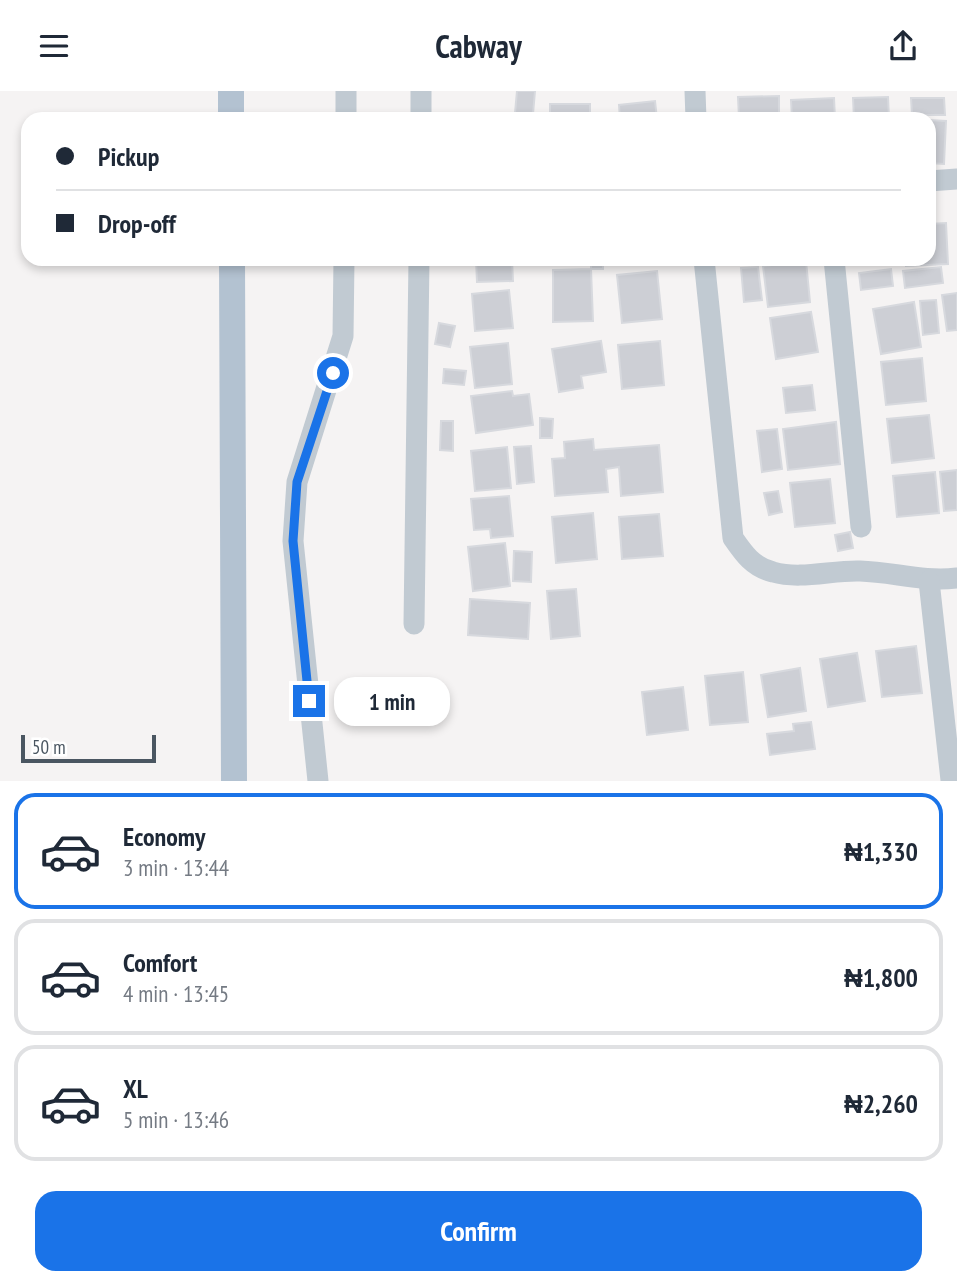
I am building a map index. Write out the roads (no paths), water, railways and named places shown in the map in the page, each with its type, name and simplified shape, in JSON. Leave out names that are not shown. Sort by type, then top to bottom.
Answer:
[{"type":"main road","points":[[231,91],[231,112]]},
{"type":"main road","points":[[232,266],[234,781]]},
{"type":"street","points":[[346,91],[346,112]]},
{"type":"street","points":[[421,91],[421,112]]},
{"type":"street","points":[[695,91],[696,112]]},
{"type":"street","points":[[936,180],[957,179]]},
{"type":"street","points":[[318,781],[293,541],[297,482],[343,336],[344,266]]},
{"type":"street","points":[[414,624],[419,266]]},
{"type":"street","points":[[705,266],[733,538],[749,562],[774,573],[808,575],[860,571],[929,581],[957,578]]},
{"type":"street","points":[[835,266],[861,527]]},
{"type":"street","points":[[929,581],[951,780]]}]
